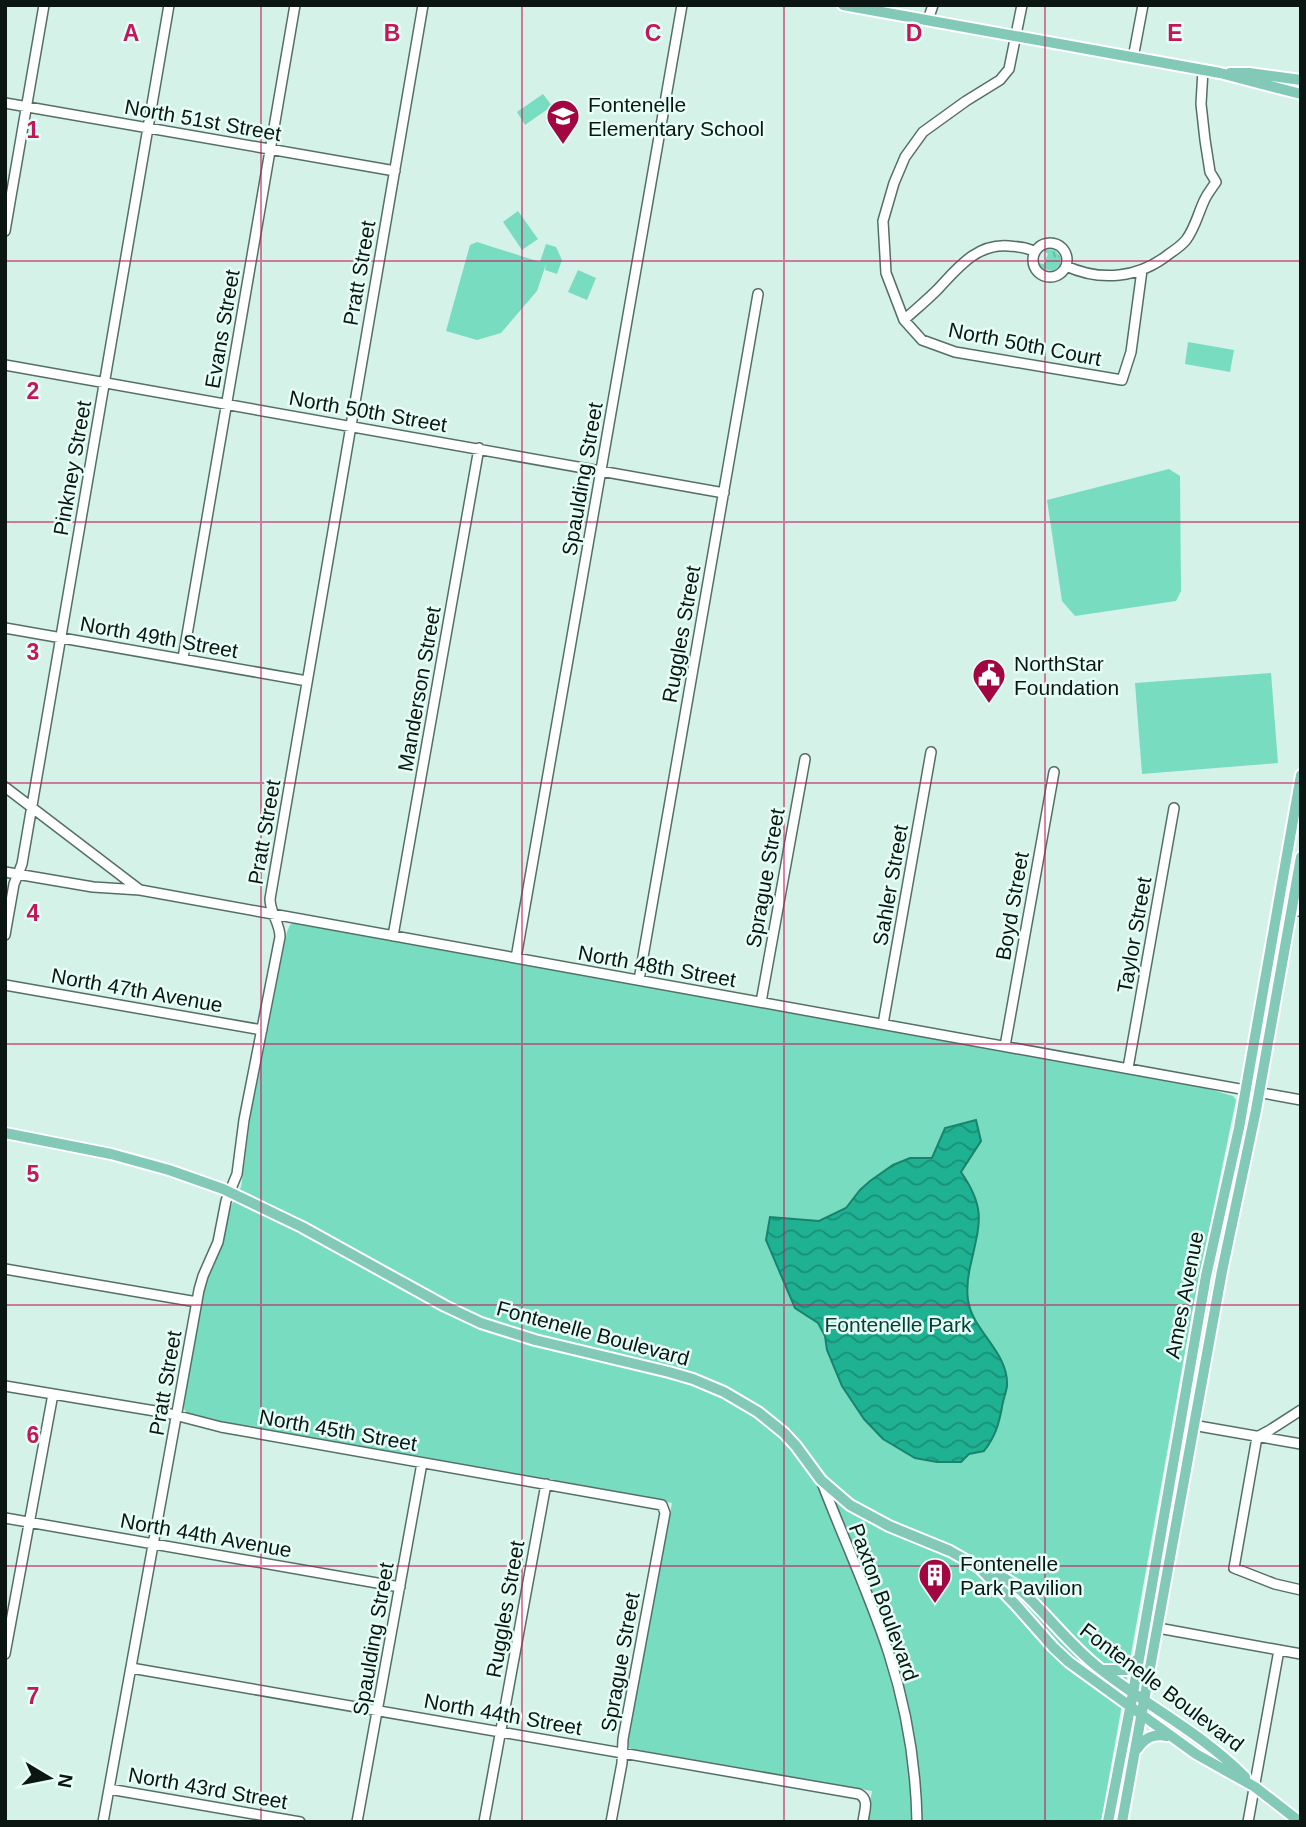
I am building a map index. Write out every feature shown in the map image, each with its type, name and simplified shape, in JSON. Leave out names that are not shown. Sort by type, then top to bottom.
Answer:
[{"type":"main road","points":[[843,5],[1220,73],[1301,94]]},
{"type":"main road","points":[[1220,73],[1249,73],[1301,80]]},
{"type":"main road","name":"Ames Avenue","points":[[1108,1822],[1206,1276],[1246,1090],[1301,775]]},
{"type":"main road","name":"Ames Avenue","points":[[1122,1822],[1222,1271],[1296,911],[1301,858]]},
{"type":"main road","name":"Fontenelle Boulevard","points":[[5,1133],[111,1154],[169,1170],[230,1192],[302,1227],[481,1323],[535,1340],[669,1372],[724,1392],[758,1412],[777,1428],[796,1446],[821,1480],[850,1505],[889,1526],[1004,1577],[1100,1669],[1222,1755],[1255,1787],[1300,1822]]},
{"type":"main road","points":[[1165,1586],[1164,1563],[1171,1520],[1171,1511],[1166,1505]]},
{"type":"main road","name":"Fontenelle Boulevard","points":[[980,1568],[1061,1655],[1196,1754],[1255,1787]]},
{"type":"main road","points":[[1100,1669],[1126,1671],[1138,1659]]},
{"type":"main road","points":[[1135,1751],[1149,1737],[1161,1735],[1174,1739]]},
{"type":"street","points":[[5,231],[44,5]]},
{"type":"street","name":"Pinkney Street","points":[[5,935],[32,808],[169,5]]},
{"type":"street","name":"Evans Street","points":[[183,658],[295,5]]},
{"type":"street","name":"Pratt Street","points":[[103,1822],[197,1302],[203,1276],[218,1242],[226,1201],[237,1174],[244,1120],[280,938],[280,930],[270,908],[270,899],[423,5]]},
{"type":"street","name":"Spaulding Street","points":[[516,958],[682,5]]},
{"type":"street","points":[[928,20],[933,5]]},
{"type":"street","points":[[1022,5],[1009,69],[1000,80],[923,132],[905,157],[883,221],[886,273],[904,320],[965,260],[985,248],[1000,245],[1027,248],[1035,252]]},
{"type":"street","points":[[1133,58],[1143,5]]},
{"type":"street","points":[[1066,266],[1097,276],[1113,276],[1142,270],[1161,261],[1185,242],[1216,182],[1210,172],[1205,140],[1201,104],[1203,70]]},
{"type":"street","name":"North 51st Street","points":[[5,103],[395,171]]},
{"type":"street","points":[[1046,244],[1056,244],[1067,256],[1066,266],[1055,276],[1042,275],[1034,266],[1035,252],[1046,244]]},
{"type":"street","name":"North 50th Court","points":[[904,320],[922,340],[955,352],[1122,380],[1131,352],[1142,270]]},
{"type":"street","name":"Ruggles Street","points":[[639,980],[758,295]]},
{"type":"street","name":"North 50th Street","points":[[5,366],[724,493]]},
{"type":"street","name":"Manderson Street","points":[[393,936],[479,448]]},
{"type":"street","name":"North 49th Street","points":[[5,628],[307,681]]},
{"type":"street","name":"Sahler Street","points":[[883,1024],[931,752]]},
{"type":"street","name":"Sprague Street","points":[[761,1002],[805,759]]},
{"type":"street","name":"Boyd Street","points":[[1005,1046],[1054,772]]},
{"type":"street","points":[[5,788],[140,890]]},
{"type":"street","name":"Taylor Street","points":[[1128,1068],[1174,808]]},
{"type":"street","name":"North 48th Street","points":[[5,872],[93,887],[140,890],[1301,1100]]},
{"type":"street","points":[[1277,911],[1296,911]]},
{"type":"street","name":"North 47th Avenue","points":[[5,985],[262,1030]]},
{"type":"street","points":[[5,1269],[197,1302]]},
{"type":"street","name":"North 45th Street","points":[[5,1386],[664,1508]]},
{"type":"street","points":[[5,1654],[54,1394]]},
{"type":"street","points":[[1301,1410],[1258,1437],[1234,1568],[1275,1584],[1301,1590]]},
{"type":"street","points":[[1181,1423],[1301,1444]]},
{"type":"street","name":"Spaulding Street","points":[[357,1822],[422,1463]]},
{"type":"street","name":"Paxton Boulevard","points":[[821,1480],[879,1626],[893,1669],[912,1758],[916,1822]]},
{"type":"street","name":"Ruggles Street","points":[[484,1822],[546,1485]]},
{"type":"street","points":[[836,1521],[841,1510],[850,1505]]},
{"type":"street","name":"Sprague Street","points":[[611,1822],[664,1508]]},
{"type":"street","name":"North 44th Avenue","points":[[5,1518],[400,1587]]},
{"type":"street","points":[[1158,1628],[1301,1654]]},
{"type":"street","points":[[1248,1822],[1279,1650]]},
{"type":"street","name":"North 44th Street","points":[[131,1668],[859,1794],[866,1800],[863,1822]]},
{"type":"street","name":"North 43rd Street","points":[[109,1789],[300,1822]]},
{"type":"green space","points":[[543,94],[552,106],[525,125],[517,112]]},
{"type":"green space","points":[[518,211],[538,239],[522,250],[503,222]]},
{"type":"green space","points":[[477,242],[540,262],[546,244],[556,247],[562,260],[557,274],[545,270],[546,264],[537,291],[501,333],[477,340],[446,331],[470,245]]},
{"type":"green space","points":[[1043,250],[1055,250],[1061,258],[1060,265],[1054,271],[1043,269],[1038,263],[1044,264],[1048,254]]},
{"type":"green space","points":[[578,270],[596,278],[587,300],[568,292]]},
{"type":"green space","points":[[1188,342],[1234,350],[1230,372],[1185,364]]},
{"type":"green space","points":[[1169,469],[1180,476],[1181,591],[1176,601],[1075,616],[1062,601],[1047,500]]},
{"type":"green space","points":[[1271,673],[1278,763],[1142,774],[1135,683]]},
{"type":"green space","name":"Fontenelle Park","points":[[293,923],[1189,1083],[1233,1096],[1236,1100],[1191,1318],[1101,1822],[867,1822],[872,1791],[631,1749],[628,1741],[672,1503],[208,1419],[185,1411],[183,1405],[203,1291],[220,1251],[231,1206],[241,1187],[251,1114],[287,932]]},
{"type":"water","points":[[976,1120],[981,1141],[961,1172],[974,1196],[979,1216],[968,1281],[968,1300],[976,1322],[1002,1363],[1007,1386],[996,1430],[984,1451],[969,1454],[961,1462],[937,1462],[915,1458],[883,1439],[864,1419],[842,1386],[818,1323],[795,1308],[766,1240],[770,1217],[819,1221],[846,1208],[860,1190],[893,1165],[910,1158],[932,1158],[945,1128]]},
{"type":"place","name":"Fontenelle Elementary School","points":[[563,146]]},
{"type":"place","name":"NorthStar Foundation","points":[[989,705]]},
{"type":"place","name":"Fontenelle Park Pavilion","points":[[935,1605]]}]
